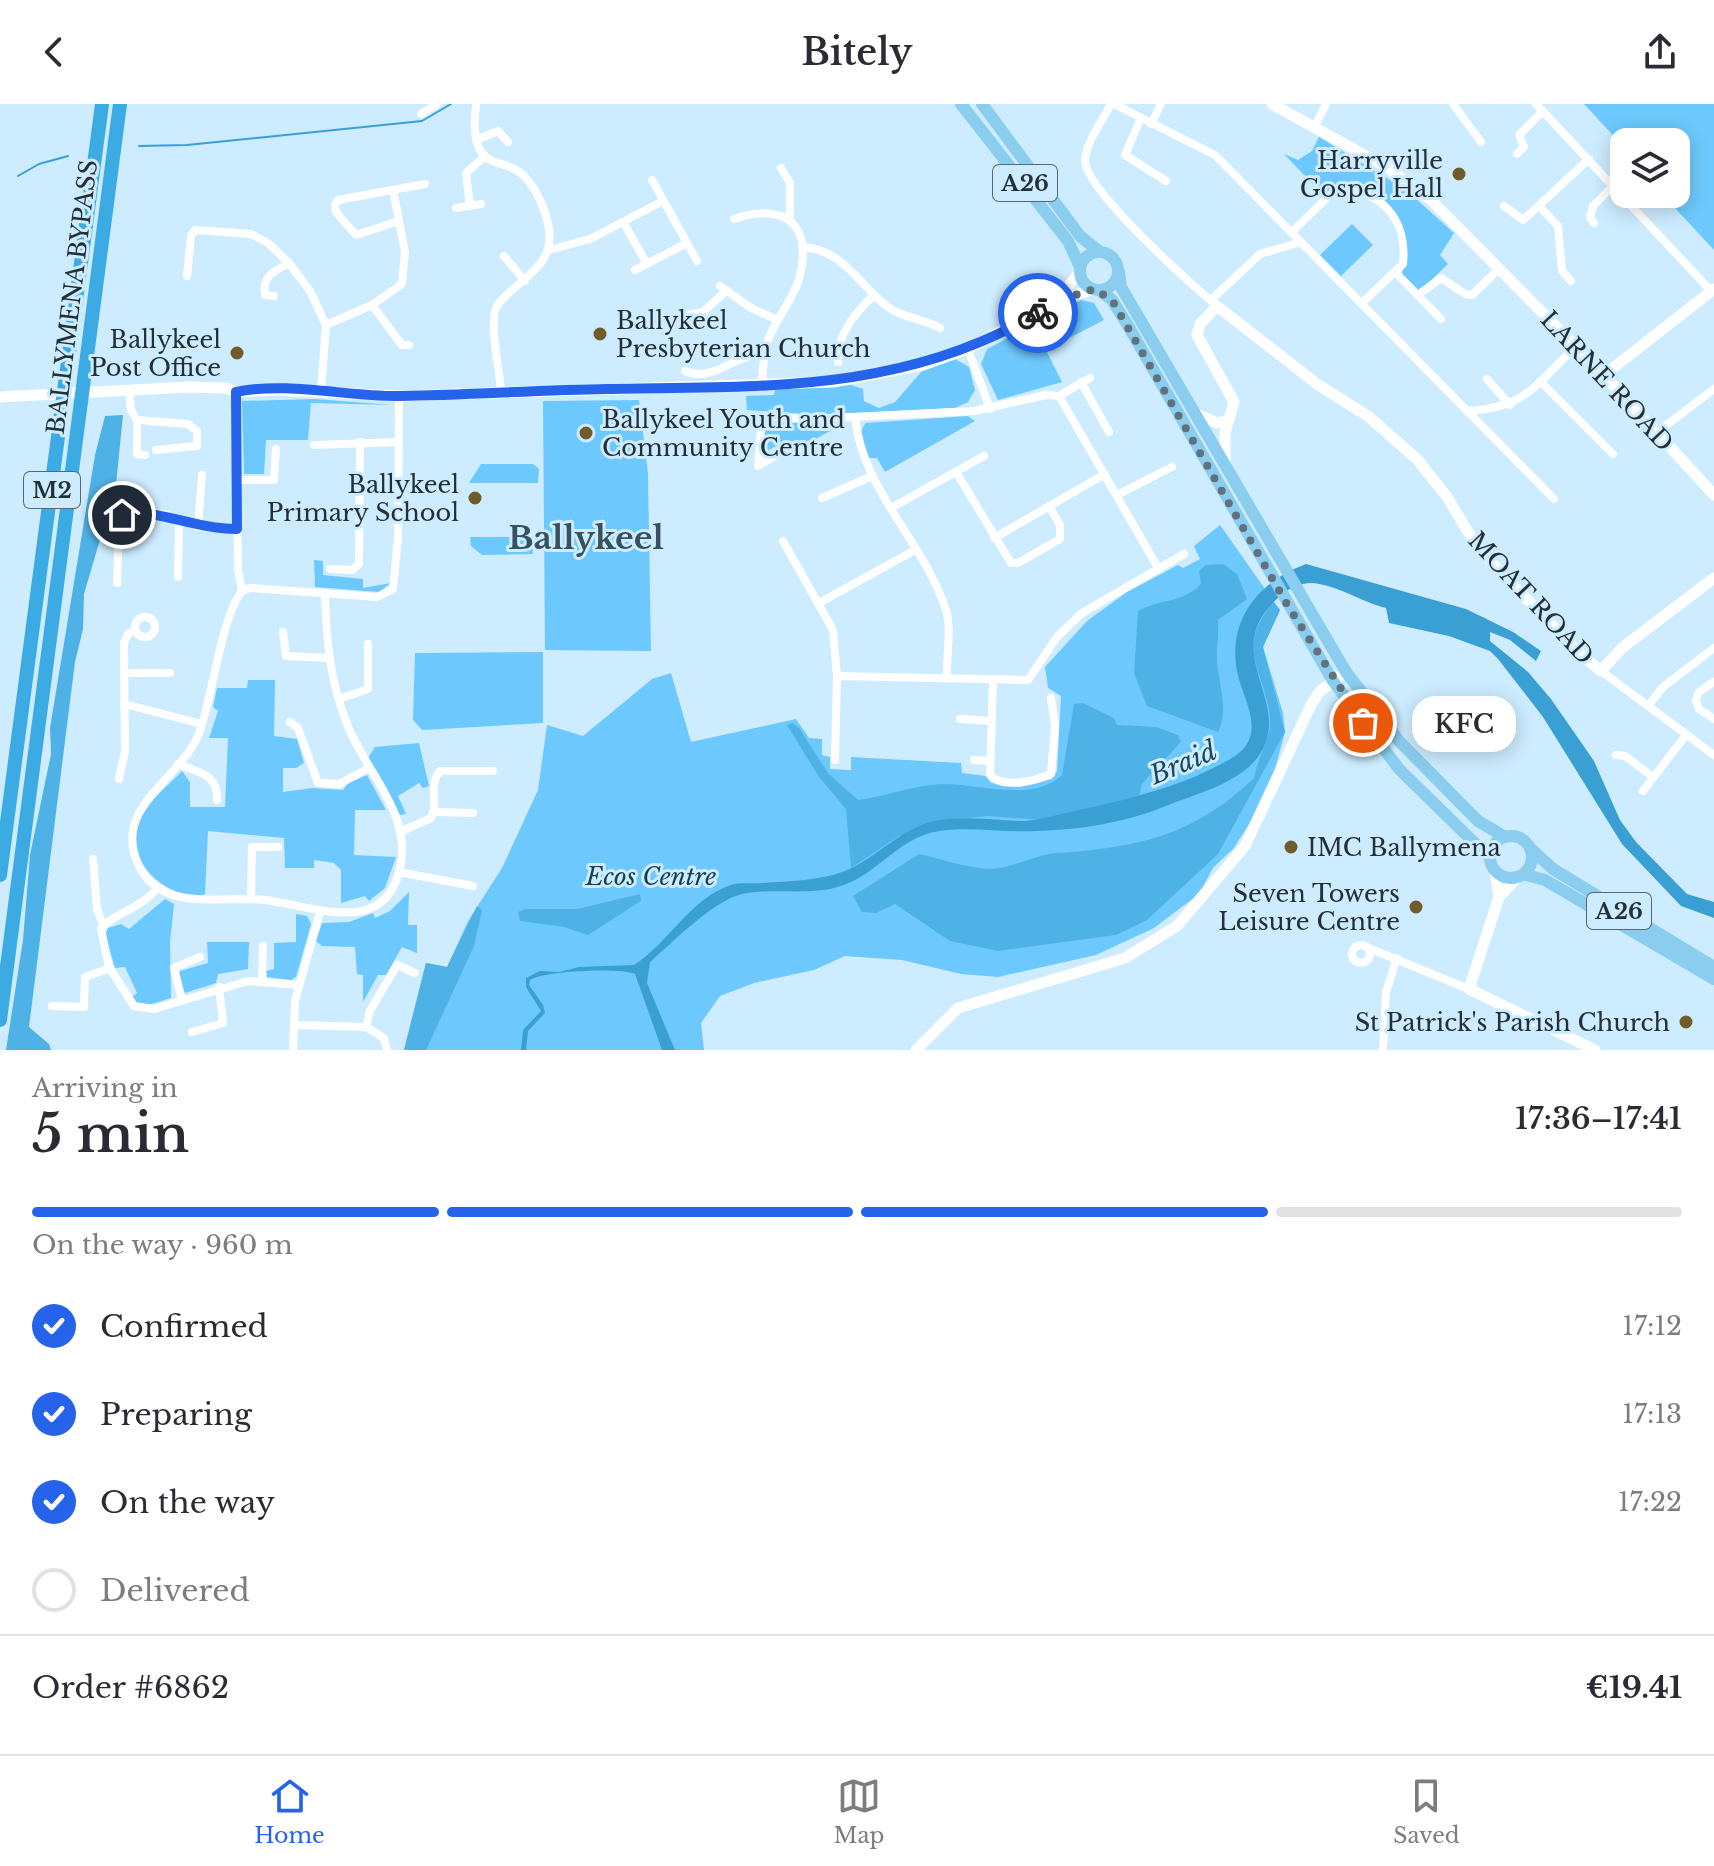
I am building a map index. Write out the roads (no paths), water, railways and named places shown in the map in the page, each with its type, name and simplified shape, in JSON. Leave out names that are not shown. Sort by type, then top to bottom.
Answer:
[{"type":"highway","name":"BALLYMENA BYPASS","points":[[0,875],[101,104]]},
{"type":"highway","name":"BALLYMENA BYPASS","points":[[0,1020],[119,106]]},
{"type":"main road","name":"A26","points":[[961,104],[1068,241],[1085,284],[1112,300],[1333,681],[1399,769],[1506,877],[1545,880],[1714,979]]},
{"type":"main road","name":"A26","points":[[982,104],[1080,236],[1116,261],[1121,287],[1199,415],[1302,600],[1346,672],[1399,741],[1478,821],[1505,837],[1516,837],[1553,869],[1714,967]]},
{"type":"main road","points":[[1080,269],[1088,255],[1100,252]]},
{"type":"main road","points":[[1096,290],[1114,283],[1119,272]]},
{"type":"main road","points":[[1493,864],[1494,845],[1505,837]]},
{"type":"main road","points":[[1520,876],[1530,865],[1530,848]]},
{"type":"street","points":[[421,114],[437,104]]},
{"type":"street","points":[[476,104],[476,140],[485,156],[510,166],[528,181],[546,217],[549,250],[525,281],[496,307],[494,315],[501,391]]},
{"type":"street","points":[[1113,104],[1215,155],[1554,499]]},
{"type":"street","name":"MOAT ROAD","points":[[1113,104],[1086,156],[1091,180],[1131,225],[1214,303],[1317,384],[1369,417],[1417,459],[1447,497],[1479,550],[1577,651],[1714,755]]},
{"type":"street","points":[[1151,124],[1161,104]]},
{"type":"street","name":"LARNE ROAD","points":[[1272,104],[1401,177],[1451,219],[1604,375],[1714,495]]},
{"type":"street","points":[[1315,126],[1326,104]]},
{"type":"street","points":[[1453,104],[1481,142]]},
{"type":"street","points":[[1517,154],[1524,147],[1519,135],[1540,108],[1610,181]]},
{"type":"street","points":[[1141,118],[1124,155],[1166,181]]},
{"type":"street","points":[[476,140],[498,131],[508,142]]},
{"type":"street","points":[[470,206],[466,173],[485,156]]},
{"type":"street","points":[[1504,206],[1523,220],[1589,159]]},
{"type":"street","points":[[762,386],[764,354],[798,279],[802,247],[790,219],[790,183],[781,168]]},
{"type":"street","points":[[652,180],[697,261]]},
{"type":"street","points":[[399,221],[356,235],[335,208],[338,200],[425,184]]},
{"type":"street","points":[[1594,223],[1590,217],[1593,206],[1610,189]]},
{"type":"street","points":[[326,325],[372,305],[397,290],[404,278],[406,262],[393,190]]},
{"type":"street","points":[[1292,232],[1333,192],[1373,196],[1399,223],[1403,257],[1395,272],[1361,304]]},
{"type":"street","points":[[549,250],[568,248],[663,201]]},
{"type":"street","points":[[456,208],[481,204]]},
{"type":"street","points":[[1539,206],[1558,226],[1562,271],[1571,281]]},
{"type":"street","points":[[1604,375],[1713,290],[1636,208]]},
{"type":"street","points":[[734,219],[766,213],[790,219]]},
{"type":"street","points":[[623,222],[647,264]]},
{"type":"street","points":[[187,276],[191,236],[199,229],[251,234],[268,243],[289,263],[310,291],[326,325],[321,392]]},
{"type":"street","points":[[1225,461],[1224,441],[1234,401],[1197,338],[1199,325],[1214,303],[1260,254],[1273,247],[1301,242]]},
{"type":"street","points":[[635,270],[687,243]]},
{"type":"street","points":[[802,247],[819,250],[841,260],[891,310],[940,328]]},
{"type":"street","points":[[504,256],[525,281]]},
{"type":"street","points":[[274,296],[265,295],[268,276],[289,263]]},
{"type":"street","points":[[1418,295],[1440,278],[1472,295],[1500,268]]},
{"type":"street","points":[[1057,301],[1080,269]]},
{"type":"street","points":[[1395,272],[1441,319]]},
{"type":"street","points":[[666,319],[703,312],[723,289],[778,320]]},
{"type":"street","points":[[0,397],[189,387],[226,388],[236,392],[399,396],[762,386],[866,377],[923,365],[968,349],[1057,301],[1096,290]]},
{"type":"street","points":[[838,362],[838,349],[848,326],[874,295]]},
{"type":"street","points":[[372,305],[395,338],[402,345],[409,345]]},
{"type":"street","points":[[1467,411],[1510,405],[1575,348]]},
{"type":"street","points":[[968,349],[990,409]]},
{"type":"street","points":[[685,371],[694,374],[714,371],[748,353],[764,354]]},
{"type":"street","points":[[1487,379],[1510,405]]},
{"type":"street","points":[[785,450],[758,466],[762,416],[797,419],[990,409],[1046,395],[1059,396],[1085,380],[1109,432]]},
{"type":"street","points":[[1540,381],[1613,454]]},
{"type":"street","points":[[129,389],[131,410],[137,420],[137,454],[145,455]]},
{"type":"street","points":[[1656,433],[1714,389]]},
{"type":"street","points":[[236,392],[237,529],[242,591],[222,648],[202,724],[190,751],[141,807],[134,826],[137,861],[158,887],[190,900],[251,899],[348,914],[372,906],[389,891],[399,872],[400,832],[390,804],[349,731],[330,658],[325,593]]},
{"type":"street","points":[[242,591],[250,588],[378,597],[396,585],[399,396]]},
{"type":"street","points":[[1059,396],[1157,566]]},
{"type":"street","points":[[1199,415],[1217,423],[1229,420]]},
{"type":"street","points":[[855,417],[858,446],[872,476],[947,613],[947,678]]},
{"type":"street","points":[[137,420],[194,427],[197,446],[156,450]]},
{"type":"street","points":[[330,569],[352,570],[359,564],[360,442]]},
{"type":"street","points":[[314,445],[399,442]]},
{"type":"street","points":[[237,480],[275,479],[276,449]]},
{"type":"street","points":[[891,508],[984,456]]},
{"type":"street","points":[[1117,495],[1172,467]]},
{"type":"street","points":[[956,472],[1005,558],[1014,564],[1056,542],[1062,530],[1049,506]]},
{"type":"street","points":[[994,538],[1105,474]]},
{"type":"street","points":[[198,527],[202,475]]},
{"type":"street","points":[[822,498],[872,476]]},
{"type":"street","points":[[117,583],[122,515],[131,511],[164,514],[198,527],[237,529]]},
{"type":"street","points":[[178,577],[179,520]]},
{"type":"street","points":[[783,541],[835,637],[835,760]]},
{"type":"street","points":[[819,603],[915,550]]},
{"type":"street","points":[[837,676],[1031,678],[1057,637],[1082,613],[1157,566],[1184,554]]},
{"type":"street","points":[[1601,671],[1622,648],[1714,578]]},
{"type":"street","points":[[119,779],[125,751],[125,641],[135,630]]},
{"type":"street","points":[[283,632],[286,656],[330,658]]},
{"type":"street","points":[[339,699],[368,689],[368,644]]},
{"type":"street","points":[[1648,706],[1663,687],[1714,648]]},
{"type":"street","points":[[916,1050],[958,1008],[1125,958],[1177,926],[1204,898],[1245,846],[1320,691],[1346,672]]},
{"type":"street","points":[[124,673],[170,673]]},
{"type":"street","points":[[993,680],[990,775],[995,780],[1013,782],[1051,774],[1055,725],[1051,698]]},
{"type":"street","points":[[1713,682],[1698,693],[1696,701],[1698,707],[1713,718]]},
{"type":"street","points":[[1320,691],[1346,698]]},
{"type":"street","points":[[124,704],[202,724]]},
{"type":"street","points":[[960,719],[991,721]]},
{"type":"street","points":[[290,722],[298,728],[318,783],[335,785],[369,768]]},
{"type":"street","points":[[1643,791],[1686,735]]},
{"type":"street","points":[[1616,755],[1625,756],[1653,777]]},
{"type":"street","points":[[974,760],[990,761]]},
{"type":"street","points":[[178,764],[213,778],[217,786],[217,800]]},
{"type":"street","points":[[400,832],[426,822],[434,812],[435,777],[440,771],[493,771]]},
{"type":"street","points":[[434,812],[473,813]]},
{"type":"street","points":[[251,899],[252,847],[278,847]]},
{"type":"street","points":[[93,859],[97,909],[103,925],[101,932],[110,968],[128,1000],[139,1009],[182,1000],[219,987],[262,980],[299,985]]},
{"type":"street","points":[[1493,864],[1499,897]]},
{"type":"street","points":[[399,872],[473,886]]},
{"type":"street","points":[[1469,989],[1499,897],[1520,876]]},
{"type":"street","points":[[103,925],[139,906],[158,887]]},
{"type":"street","points":[[293,1050],[299,985],[320,912]]},
{"type":"street","points":[[1393,957],[1356,962],[1352,955],[1358,945],[1393,957],[1469,989],[1595,1050]]},
{"type":"street","points":[[262,980],[263,946]]},
{"type":"street","points":[[1366,947],[1367,960]]},
{"type":"street","points":[[182,1000],[174,978],[175,967],[200,957]]},
{"type":"street","points":[[1383,1050],[1386,992],[1393,957]]},
{"type":"street","points":[[366,1027],[370,1011],[397,965],[415,973]]},
{"type":"street","points":[[52,1006],[84,1007],[85,977],[110,968]]},
{"type":"street","points":[[192,1032],[223,1023],[219,987]]},
{"type":"street","points":[[294,1025],[366,1027],[385,1038],[387,1050]]},
{"type":"waterway","points":[[139,146],[187,145],[422,121],[451,104]]},
{"type":"waterway","points":[[18,176],[39,164],[68,156]]},
{"type":"waterway","points":[[1441,615],[1481,624],[1482,630]]},
{"type":"place","name":"Harryville Gospel Hall","points":[[1459,174]]},
{"type":"place","name":"Ballykeel Presbyterian Church","points":[[600,334]]},
{"type":"place","name":"Ballykeel Post Office","points":[[237,353]]},
{"type":"place","name":"Ballykeel Youth and Community Centre","points":[[586,433]]},
{"type":"place","name":"Ballykeel Primary School","points":[[475,498]]},
{"type":"place","name":"KFC","points":[[1363,723]]},
{"type":"place","name":"IMC Ballymena","points":[[1291,847]]},
{"type":"place","name":"Seven Towers Leisure Centre","points":[[1416,907]]},
{"type":"place","name":"St Patrick's Parish Church","points":[[1686,1022]]},
{"type":"district","name":"Ballykeel","points":[[586,538]]},
{"type":"water label","name":"Braid","points":[[1183,763]]},
{"type":"park label","name":"Ecos Centre","points":[[651,876]]}]
